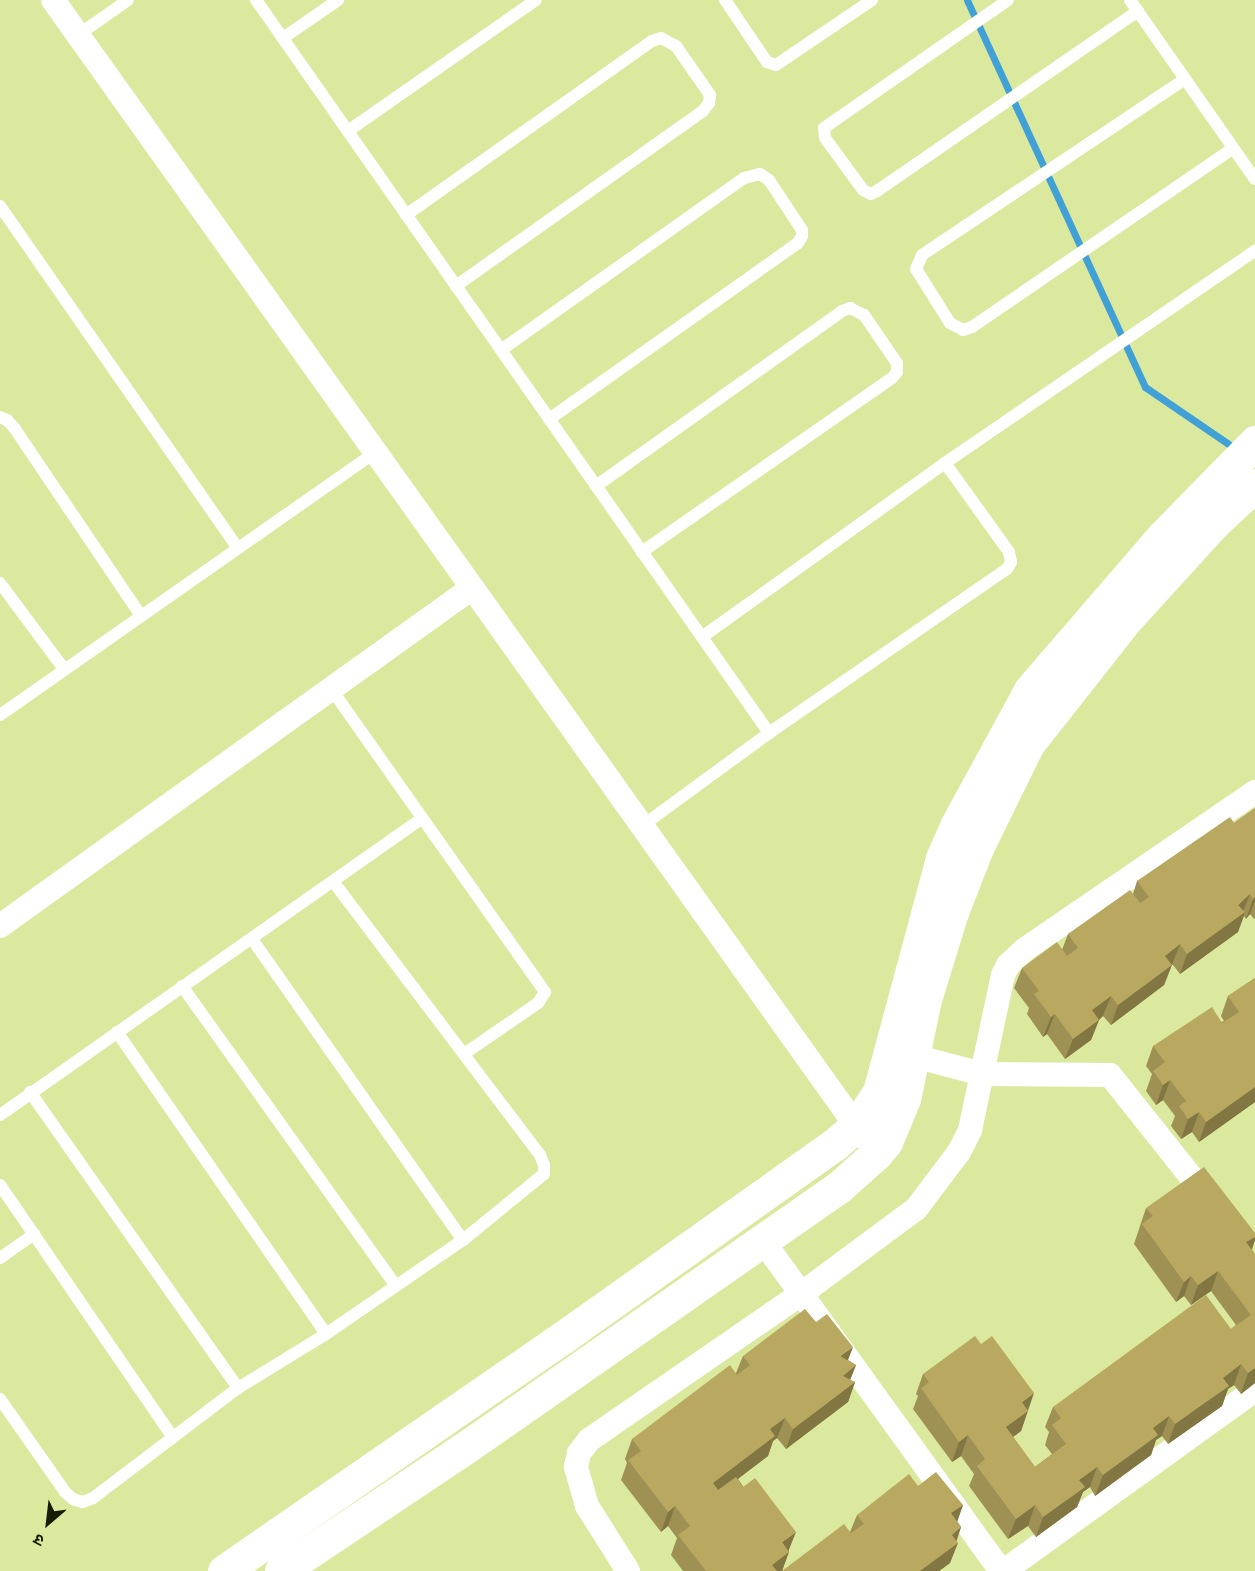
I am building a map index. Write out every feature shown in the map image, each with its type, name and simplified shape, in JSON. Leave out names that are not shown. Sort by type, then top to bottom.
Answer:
[{"type":"street","points":[[53,0],[876,1154]]},
{"type":"street","points":[[281,1571],[462,1450],[763,1241],[838,1188],[876,1154],[886,1142],[900,1109],[914,1056],[925,999],[955,903],[977,848],[1028,744],[1124,622],[1216,521],[1249,459]]},
{"type":"street","points":[[224,1571],[562,1338],[834,1145],[856,1126],[879,1092],[942,858],[956,826],[1030,690],[1163,536],[1249,459]]},
{"type":"street","points":[[0,926],[472,588]]},
{"type":"street","points":[[628,1571],[587,1506],[576,1467],[579,1453],[589,1440],[801,1294],[908,1216],[924,1200],[965,1142],[1003,975],[1015,957],[1255,792]]},
{"type":"street","points":[[914,1056],[982,1074],[1110,1075],[1226,1222]]},
{"type":"street","points":[[763,1241],[1003,1571],[1255,1390]]},
{"type":"lane","points":[[78,35],[128,0]]},
{"type":"lane","points":[[256,0],[769,733]]},
{"type":"lane","points":[[283,38],[338,0]]},
{"type":"lane","points":[[348,131],[536,0]]},
{"type":"lane","points":[[726,0],[767,62],[776,65],[872,0]]},
{"type":"lane","points":[[1008,0],[824,128],[825,138],[862,190],[871,194],[877,191],[1138,11]]},
{"type":"lane","points":[[1130,0],[1255,179]]},
{"type":"lane","points":[[406,215],[652,41],[661,38],[676,46],[710,95],[709,103],[703,111],[456,286]]},
{"type":"lane","points":[[1185,79],[922,255],[916,269],[950,323],[963,330],[972,327],[1233,148]]},
{"type":"lane","points":[[501,350],[744,178],[760,174],[769,180],[802,230],[798,243],[549,419]]},
{"type":"lane","points":[[0,206],[238,548]]},
{"type":"lane","points":[[702,638],[945,463],[1255,251]]},
{"type":"lane","points":[[596,486],[842,311],[850,308],[864,315],[897,363],[897,372],[892,378],[642,552]]},
{"type":"lane","points":[[0,417],[8,420],[15,429],[141,616]]},
{"type":"lane","points":[[1,713],[375,452]]},
{"type":"lane","points":[[642,826],[769,733],[1007,569],[1011,562],[1009,552],[945,463]]},
{"type":"lane","points":[[0,583],[64,669]]},
{"type":"lane","points":[[332,690],[545,992],[538,1003],[464,1054]]},
{"type":"lane","points":[[0,1115],[421,819]]},
{"type":"lane","points":[[0,1399],[65,1492],[73,1499],[83,1502],[93,1498],[238,1388],[326,1334],[463,1240],[544,1174],[544,1165],[464,1054],[333,881]]},
{"type":"lane","points":[[252,939],[463,1240]]},
{"type":"lane","points":[[182,986],[395,1285]]},
{"type":"lane","points":[[117,1032],[326,1334]]},
{"type":"lane","points":[[30,1092],[238,1388]]},
{"type":"lane","points":[[0,1185],[173,1438]]},
{"type":"lane","points":[[0,1258],[34,1234]]},
{"type":"building","points":[[1255,808],[1255,897],[1253,899],[1250,894],[1238,905],[1245,912],[1187,954],[1180,944],[1165,956],[1172,965],[1118,1005],[1111,996],[1092,1010],[1099,1020],[1073,1039],[1055,1014],[1051,1017],[1034,994],[1039,991],[1022,968],[1057,942],[1067,956],[1078,948],[1068,934],[1130,890],[1140,903],[1149,897],[1137,881],[1230,817],[1234,823]]},
{"type":"building","points":[[1255,978],[1255,1087],[1206,1122],[1199,1112],[1188,1119],[1179,1106],[1186,1101],[1170,1080],[1163,1085],[1153,1071],[1165,1062],[1153,1046],[1212,1007],[1222,1023],[1239,1012],[1228,996]]},
{"type":"building","points":[[1204,1167],[1255,1233],[1255,1237],[1246,1242],[1255,1254],[1255,1368],[1248,1373],[1241,1364],[1223,1378],[1229,1386],[1175,1424],[1169,1416],[1153,1428],[1158,1435],[1103,1475],[1097,1467],[1079,1480],[1085,1487],[1043,1517],[1035,1505],[1016,1519],[977,1466],[985,1459],[968,1435],[959,1442],[921,1388],[929,1382],[923,1374],[975,1336],[981,1344],[992,1336],[1034,1393],[1022,1402],[1028,1411],[1006,1427],[1035,1467],[1066,1444],[1052,1425],[1061,1418],[1053,1407],[1206,1295],[1231,1329],[1251,1315],[1218,1271],[1198,1285],[1191,1276],[1184,1282],[1142,1224],[1153,1216],[1146,1208]]},
{"type":"building","points":[[805,1309],[816,1322],[827,1314],[853,1347],[840,1356],[856,1365],[843,1376],[855,1382],[793,1429],[785,1418],[770,1429],[775,1436],[713,1483],[718,1490],[736,1477],[743,1487],[755,1478],[796,1532],[782,1542],[789,1552],[772,1565],[777,1571],[706,1571],[678,1535],[690,1526],[675,1506],[668,1512],[628,1460],[641,1451],[632,1439],[730,1365],[737,1375],[750,1365],[743,1356]]},
{"type":"building","points":[[936,1472],[963,1505],[951,1513],[961,1527],[952,1535],[958,1543],[920,1571],[782,1571],[844,1524],[851,1533],[864,1524],[857,1515],[909,1474],[918,1486]]},
{"type":"waterway","points":[[967,0],[1145,387],[1236,449]]}]
